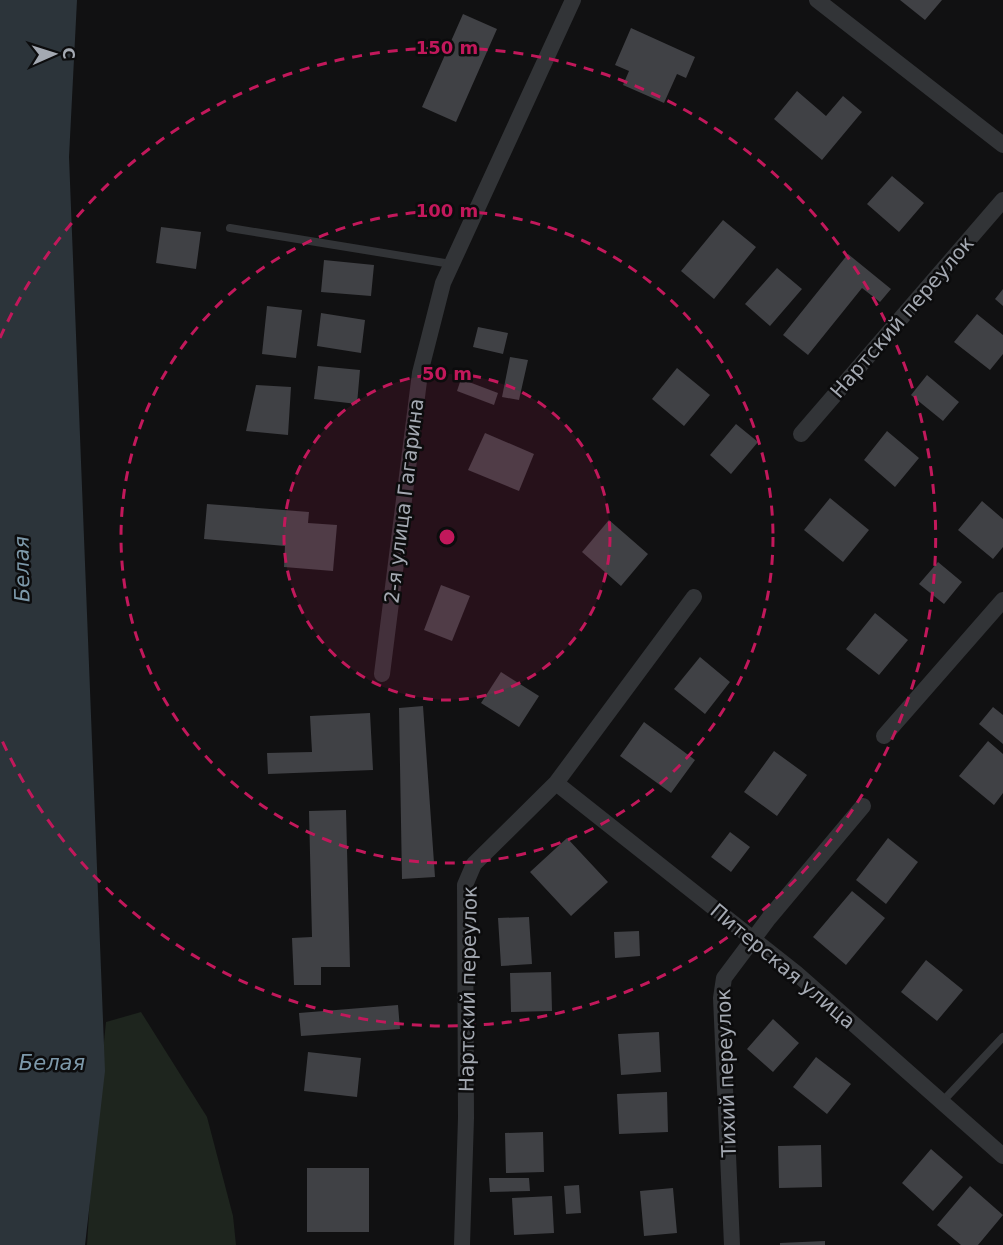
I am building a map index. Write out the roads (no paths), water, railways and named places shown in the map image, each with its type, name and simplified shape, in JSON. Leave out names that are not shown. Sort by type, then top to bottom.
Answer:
[{"type":"street","name":"2-я улица Гагарина","points":[[382,674],[420,373],[443,283],[573,0]]},
{"type":"street","points":[[817,0],[1003,145]]},
{"type":"street","name":"Нартский переулок","points":[[801,434],[1003,200]]},
{"type":"street","name":"Нартский переулок","points":[[462,1245],[466,1118],[465,885],[474,864],[556,783],[694,597]]},
{"type":"street","points":[[884,736],[1003,600]]},
{"type":"street","name":"Питерская улица","points":[[556,783],[754,939],[1003,1156]]},
{"type":"street","name":"Тихий переулок","points":[[732,1245],[721,998],[724,978],[863,806]]},
{"type":"lane","points":[[230,228],[451,264]]},
{"type":"lane","points":[[942,1102],[1003,1037]]},
{"type":"water","name":"Белая","points":[[0,0],[77,0],[69,157],[105,1071],[85,1245],[0,1245]]}]
